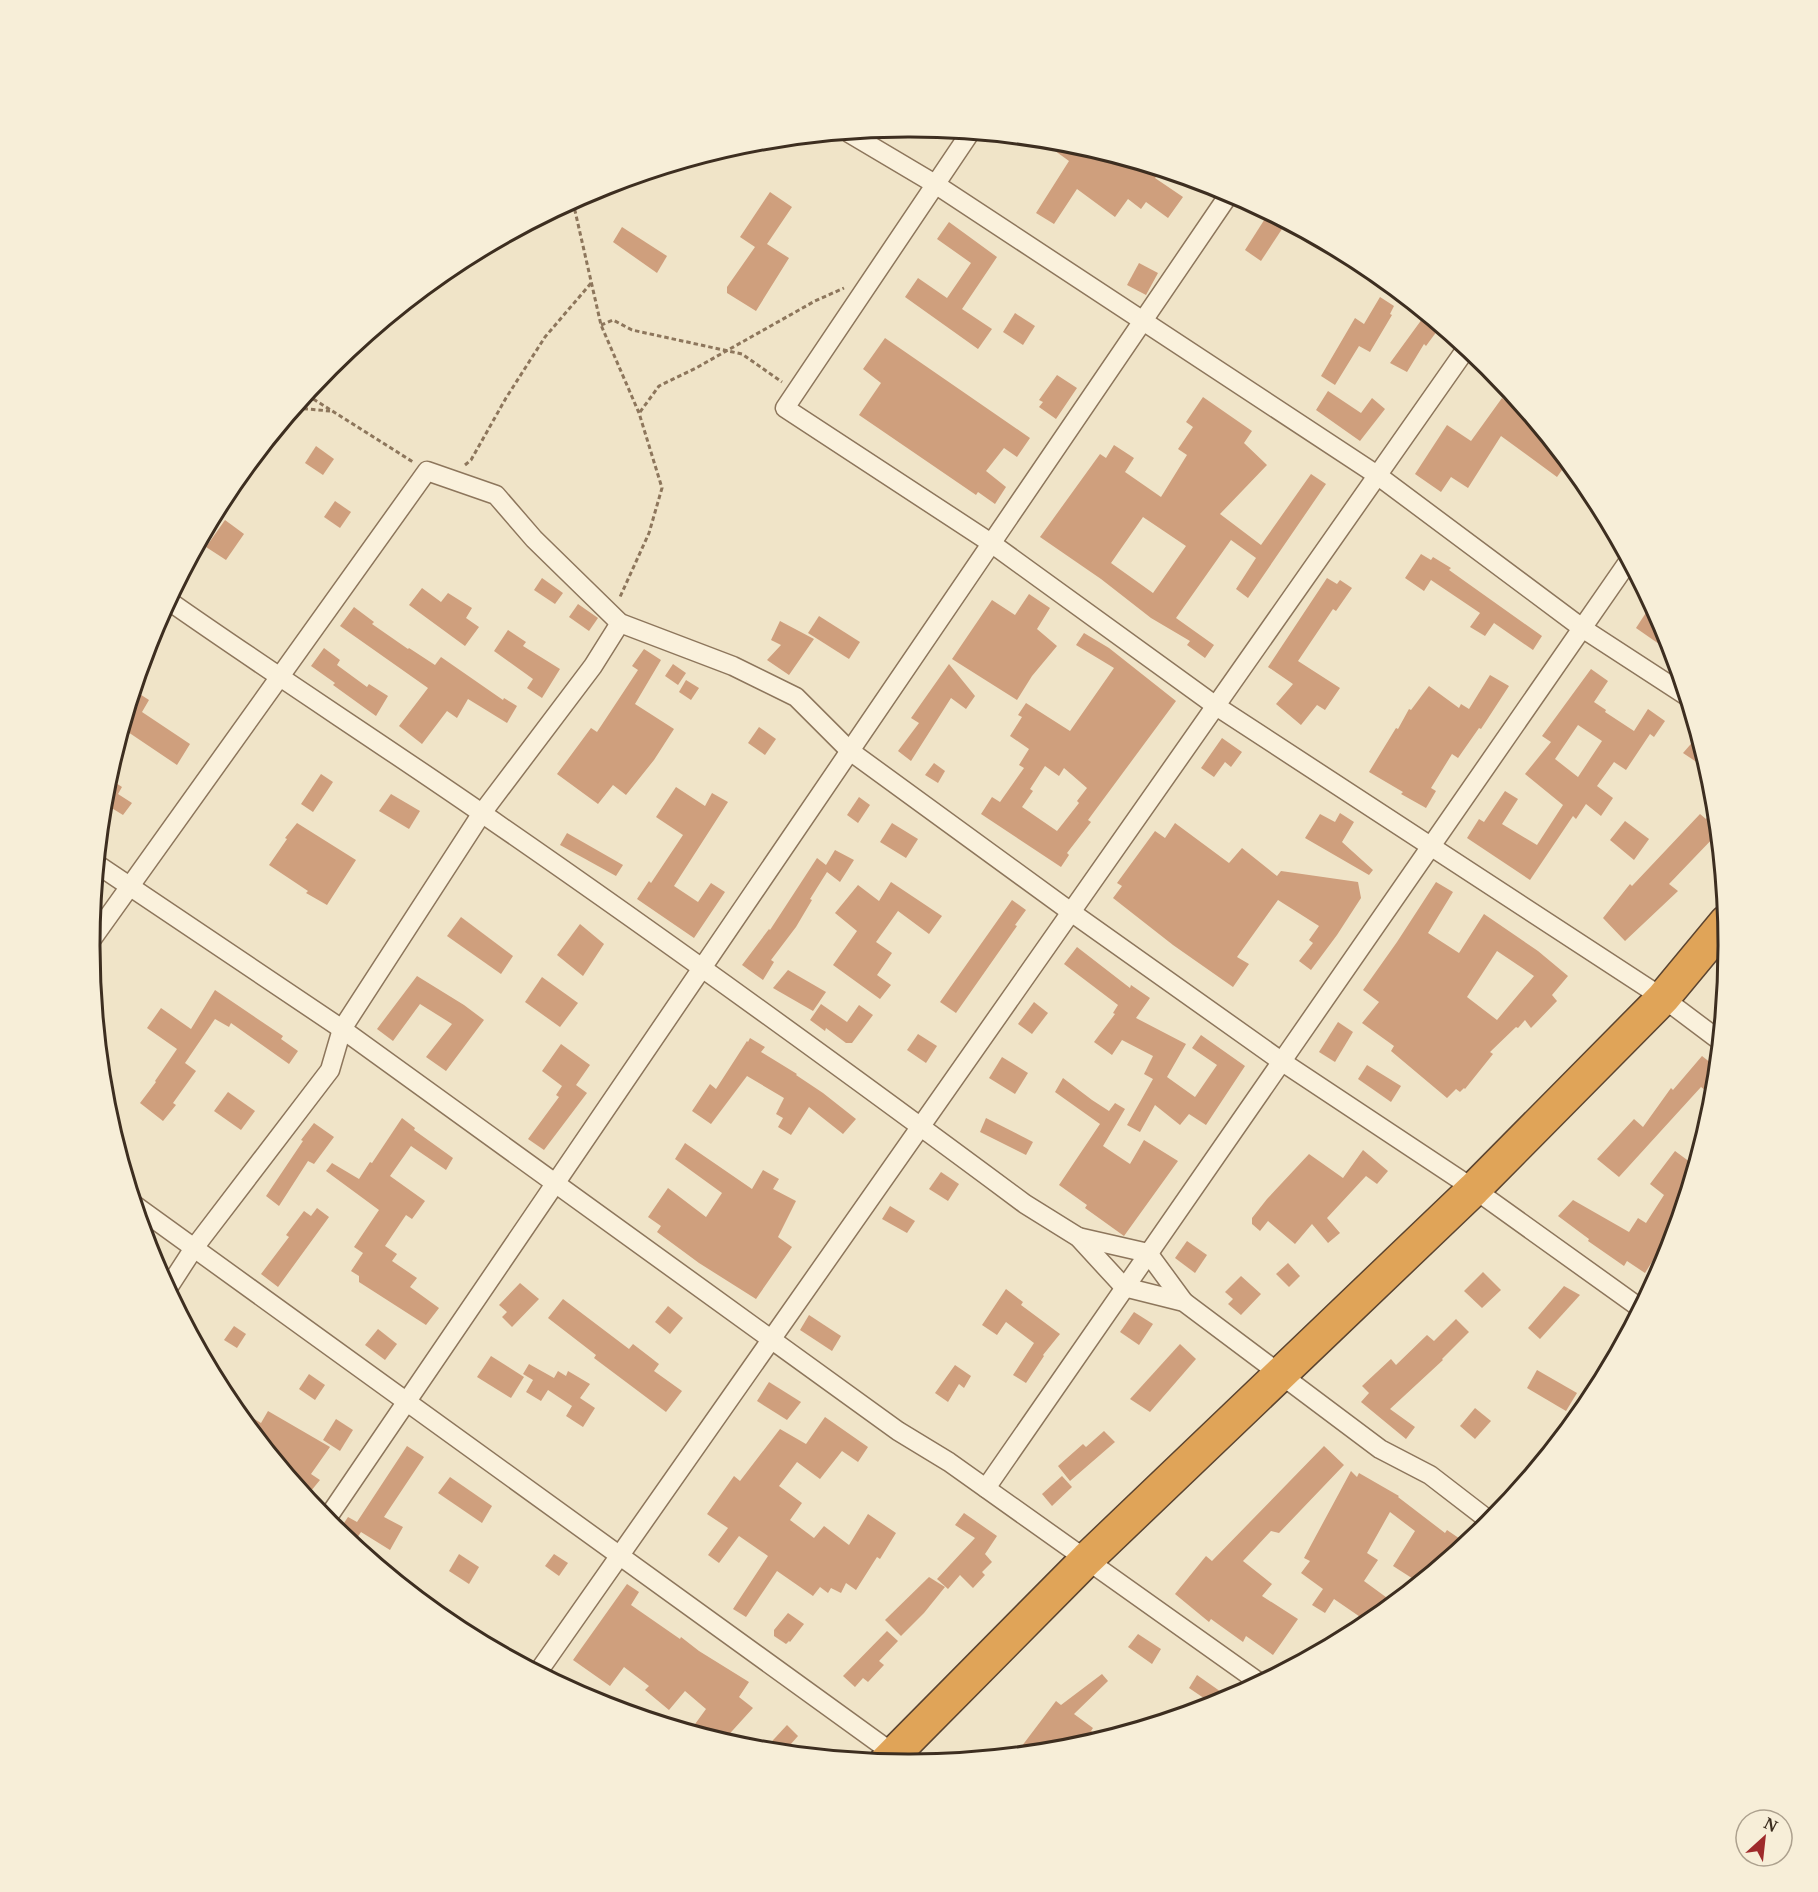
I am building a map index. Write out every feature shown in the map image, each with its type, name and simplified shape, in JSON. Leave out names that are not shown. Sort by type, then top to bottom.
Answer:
[{"type":"highway","points":[[893,1754],[1087,1559],[1474,1189],[1663,998],[1717,932]]},
{"type":"street","points":[[859,139],[935,184],[1377,476],[1582,628],[1676,689]]},
{"type":"street","points":[[966,139],[785,408],[991,543],[1216,706],[1663,998],[1713,1035]]},
{"type":"street","points":[[331,1512],[1224,202]]},
{"type":"street","points":[[542,1666],[1461,356]]},
{"type":"street","points":[[101,927],[427,471],[496,495],[534,539],[620,623],[733,666],[796,697],[850,751],[1071,912],[1281,1062],[1474,1189],[1634,1304]]},
{"type":"street","points":[[986,1488],[1623,569]]},
{"type":"street","points":[[176,606],[279,678],[482,813],[702,967],[1025,1204],[1077,1237],[1124,1287],[1184,1302]]},
{"type":"street","points":[[173,1280],[194,1248],[330,1070],[342,1029],[482,813],[592,666],[620,623]]},
{"type":"street","points":[[104,869],[342,1029],[898,1431],[949,1462],[1252,1678]]},
{"type":"street","points":[[146,1213],[408,1400],[883,1754]]},
{"type":"street","points":[[1077,1237],[1148,1253],[1184,1302],[1380,1449],[1430,1475],[1483,1516]]},
{"type":"path","points":[[575,210],[601,325],[639,413],[662,488],[649,533],[617,604],[620,623]]},
{"type":"path","points":[[639,413],[659,386],[696,368],[815,301],[876,273]]},
{"type":"path","points":[[450,479],[471,460],[506,398],[545,337],[592,282]]},
{"type":"path","points":[[601,325],[613,320],[632,330],[742,354],[785,384],[793,395]]},
{"type":"path","points":[[314,399],[427,471]]},
{"type":"path","points":[[305,409],[332,411]]},
{"type":"building","points":[[1055,151],[1156,176],[1155,178],[1183,197],[1168,218],[1146,202],[1141,209],[1128,199],[1115,217],[1077,189],[1054,224],[1036,213],[1069,161]]},
{"type":"building","points":[[770,192],[792,207],[767,244],[789,258],[756,311],[727,293],[727,287],[755,247],[740,237]]},
{"type":"building","points":[[1264,220],[1282,229],[1261,261],[1245,250]]},
{"type":"building","points":[[949,222],[997,257],[962,309],[992,329],[978,349],[905,297],[918,278],[947,298],[971,263],[937,239]]},
{"type":"building","points":[[622,227],[667,256],[657,273],[613,242]]},
{"type":"building","points":[[1139,263],[1158,273],[1146,295],[1127,285]]},
{"type":"building","points":[[1380,297],[1394,306],[1390,314],[1392,315],[1370,352],[1359,346],[1335,385],[1321,376],[1355,318],[1364,324]]},
{"type":"building","points":[[1015,313],[1035,326],[1023,345],[1003,332]]},
{"type":"building","points":[[1421,321],[1436,333],[1426,346],[1424,344],[1407,372],[1390,363]]},
{"type":"building","points":[[885,338],[1030,438],[1017,457],[1004,448],[986,471],[1006,487],[995,504],[978,492],[976,495],[859,415],[881,383],[863,369]]},
{"type":"building","points":[[1057,375],[1077,388],[1056,419],[1039,407],[1043,402],[1039,400]]},
{"type":"building","points":[[1328,391],[1361,413],[1372,398],[1385,409],[1360,441],[1316,410]]},
{"type":"building","points":[[1203,397],[1252,431],[1244,443],[1267,465],[1220,514],[1261,545],[1311,474],[1326,484],[1248,598],[1236,589],[1256,558],[1231,540],[1176,618],[1214,645],[1205,658],[1187,645],[1190,641],[1151,618],[1101,579],[1040,537],[1100,454],[1106,458],[1114,445],[1134,458],[1125,472],[1161,497],[1187,455],[1178,449],[1193,427],[1186,422]],"holes":[[[1143,517],[1186,546],[1153,593],[1111,563]]]},
{"type":"building","points":[[1502,398],[1517,413],[1562,470],[1557,477],[1501,436],[1468,488],[1451,477],[1441,492],[1415,474],[1447,425],[1471,441]]},
{"type":"building","points":[[316,446],[334,459],[323,475],[305,463]]},
{"type":"building","points":[[335,501],[351,512],[340,528],[324,517]]},
{"type":"building","points":[[225,520],[244,534],[226,560],[206,547]]},
{"type":"building","points":[[1421,554],[1431,560],[1433,557],[1451,568],[1449,570],[1542,636],[1533,650],[1494,623],[1485,636],[1470,627],[1480,613],[1431,580],[1424,591],[1405,578]]},
{"type":"building","points":[[542,578],[563,593],[555,604],[534,590]]},
{"type":"building","points":[[1327,578],[1337,584],[1340,580],[1352,588],[1336,611],[1333,609],[1298,661],[1340,688],[1325,710],[1317,705],[1301,725],[1276,704],[1293,684],[1268,667]]},
{"type":"building","points":[[422,588],[441,602],[448,593],[472,608],[466,618],[479,627],[465,646],[409,605]]},
{"type":"building","points":[[1029,594],[1050,608],[1037,629],[1057,646],[1032,676],[1017,700],[952,659],[992,600],[1015,615]]},
{"type":"building","points":[[578,604],[598,618],[589,631],[569,617]]},
{"type":"building","points":[[354,607],[374,622],[372,624],[408,649],[435,665],[441,657],[503,700],[504,698],[517,706],[507,723],[468,699],[457,718],[447,711],[422,744],[399,726],[428,688],[340,626]]},
{"type":"building","points":[[1645,614],[1659,644],[1636,628]]},
{"type":"building","points":[[819,616],[860,642],[849,659],[808,633]]},
{"type":"building","points":[[780,621],[814,639],[789,675],[767,660],[781,645],[771,640]]},
{"type":"building","points":[[508,630],[526,642],[523,646],[560,669],[542,698],[527,688],[533,679],[494,651]]},
{"type":"building","points":[[1084,633],[1109,648],[1176,701],[1088,820],[1091,822],[1067,853],[1069,855],[1061,867],[981,814],[992,797],[1000,802],[1024,768],[1019,765],[1029,749],[1010,736],[1022,717],[1018,715],[1026,703],[1070,731],[1114,668],[1076,645]],"holes":[[[1045,766],[1059,776],[1064,768],[1087,788],[1077,801],[1079,803],[1057,831],[1022,807],[1033,791],[1030,789]]]},
{"type":"building","points":[[324,648],[340,660],[337,665],[367,687],[369,684],[388,696],[376,716],[311,666]]},
{"type":"building","points":[[644,649],[661,660],[635,704],[674,729],[654,760],[626,795],[613,785],[598,804],[557,774],[591,728],[597,732],[638,670],[632,666]]},
{"type":"building","points":[[673,664],[686,673],[678,685],[665,676]]},
{"type":"building","points":[[949,664],[975,696],[966,709],[951,698],[911,761],[898,751],[919,723],[911,718]]},
{"type":"building","points":[[1591,669],[1608,681],[1594,702],[1606,710],[1605,712],[1634,731],[1648,709],[1665,721],[1654,737],[1650,734],[1626,770],[1614,762],[1597,786],[1613,798],[1601,816],[1586,804],[1576,819],[1573,816],[1530,880],[1467,838],[1479,819],[1484,822],[1505,791],[1518,799],[1502,824],[1537,845],[1563,805],[1525,774],[1551,742],[1542,736]],"holes":[[[1578,725],[1602,741],[1578,777],[1555,759]]]},
{"type":"building","points":[[1490,675],[1509,686],[1481,729],[1479,728],[1458,758],[1452,754],[1431,788],[1436,791],[1426,808],[1369,772],[1409,709],[1411,710],[1429,686],[1459,708],[1461,704],[1469,709]]},
{"type":"building","points":[[686,680],[699,688],[691,700],[679,692]]},
{"type":"building","points":[[140,695],[149,700],[142,712],[190,744],[177,765],[129,733]]},
{"type":"building","points":[[759,727],[776,739],[765,755],[748,743]]},
{"type":"building","points":[[1222,738],[1242,752],[1231,767],[1225,762],[1214,777],[1201,768]]},
{"type":"building","points":[[1691,743],[1696,762],[1683,753]]},
{"type":"building","points":[[934,763],[945,771],[938,783],[925,775]]},
{"type":"building","points":[[321,774],[333,782],[313,812],[301,804]]},
{"type":"building","points":[[117,784],[122,787],[118,794],[132,803],[123,815],[112,809]]},
{"type":"building","points":[[676,787],[705,806],[712,793],[728,802],[674,886],[698,902],[711,883],[725,892],[694,938],[637,899],[649,881],[651,883],[683,835],[656,817]]},
{"type":"building","points":[[391,794],[420,811],[409,829],[379,811]]},
{"type":"building","points":[[859,797],[870,805],[858,823],[847,815]]},
{"type":"building","points":[[1340,813],[1354,822],[1342,842],[1373,870],[1369,875],[1305,838],[1320,814],[1335,822]]},
{"type":"building","points":[[1700,814],[1706,819],[1707,817],[1711,840],[1669,884],[1678,891],[1625,941],[1603,918],[1630,884],[1632,886]]},
{"type":"building","points":[[1625,821],[1649,839],[1634,860],[1610,840]]},
{"type":"building","points":[[297,823],[356,860],[327,905],[306,893],[308,891],[269,865]]},
{"type":"building","points":[[892,823],[918,839],[906,858],[880,842]]},
{"type":"building","points":[[1175,823],[1229,863],[1242,848],[1277,876],[1281,871],[1358,882],[1361,898],[1311,970],[1299,961],[1313,943],[1309,940],[1319,926],[1278,900],[1237,957],[1249,964],[1233,987],[1173,945],[1113,898],[1122,886],[1117,883],[1155,831],[1165,838]]},
{"type":"building","points":[[567,833],[623,865],[616,876],[560,845]]},
{"type":"building","points":[[835,850],[854,860],[840,882],[827,872],[796,927],[771,960],[774,962],[763,980],[742,965],[770,930],[817,858],[826,865]]},
{"type":"building","points":[[891,882],[942,916],[929,934],[898,911],[876,942],[892,953],[877,975],[891,985],[880,999],[833,965],[857,931],[835,913],[858,885],[879,901]]},
{"type":"building","points":[[1436,882],[1453,892],[1428,933],[1459,953],[1484,914],[1538,951],[1568,976],[1552,995],[1557,1001],[1531,1028],[1525,1020],[1518,1028],[1516,1027],[1490,1052],[1493,1054],[1465,1089],[1460,1092],[1456,1089],[1447,1098],[1391,1051],[1394,1046],[1362,1023],[1379,1002],[1363,990]],"holes":[[[1497,951],[1534,976],[1497,1020],[1467,997]]]},
{"type":"building","points":[[1012,900],[1026,910],[956,1013],[940,1002]]},
{"type":"building","points":[[461,917],[513,956],[501,974],[447,936]]},
{"type":"building","points":[[580,924],[604,944],[583,976],[557,955]]},
{"type":"building","points":[[1077,947],[1130,988],[1131,985],[1150,998],[1136,1018],[1186,1044],[1167,1077],[1195,1097],[1217,1065],[1192,1048],[1201,1035],[1245,1066],[1206,1125],[1189,1114],[1180,1125],[1155,1105],[1140,1132],[1127,1125],[1153,1079],[1144,1074],[1153,1056],[1122,1040],[1112,1055],[1094,1042],[1115,1014],[1113,1013],[1118,1005],[1064,964]]},
{"type":"building","points":[[788,970],[826,992],[813,1011],[773,988]]},
{"type":"building","points":[[417,976],[484,1020],[446,1071],[426,1057],[452,1024],[420,1004],[393,1041],[377,1029]]},
{"type":"building","points":[[542,977],[578,1003],[560,1027],[525,1002]]},
{"type":"building","points":[[215,990],[283,1036],[281,1039],[298,1051],[289,1064],[231,1023],[229,1027],[215,1019],[185,1063],[196,1071],[173,1103],[176,1105],[163,1121],[140,1103],[177,1049],[147,1028],[161,1008],[191,1029]]},
{"type":"building","points":[[1034,1002],[1048,1013],[1032,1034],[1018,1024]]},
{"type":"building","points":[[821,1004],[847,1022],[859,1005],[873,1015],[852,1043],[846,1043],[826,1028],[825,1031],[810,1020]]},
{"type":"building","points":[[1338,1022],[1353,1032],[1335,1062],[1319,1052]]},
{"type":"building","points":[[918,1034],[937,1046],[926,1063],[907,1050]]},
{"type":"building","points":[[750,1038],[765,1047],[761,1052],[797,1074],[856,1119],[843,1134],[809,1107],[791,1135],[778,1127],[783,1118],[776,1114],[784,1098],[747,1076],[711,1124],[692,1111],[710,1084],[716,1089]]},
{"type":"building","points":[[561,1044],[590,1065],[576,1085],[587,1093],[544,1150],[528,1139],[559,1097],[556,1095],[562,1086],[542,1071]]},
{"type":"building","points":[[1702,1056],[1709,1062],[1704,1090],[1701,1087],[1619,1177],[1597,1159],[1634,1119],[1643,1127],[1671,1088],[1673,1090]]},
{"type":"building","points":[[1002,1057],[1028,1073],[1015,1094],[989,1078]]},
{"type":"building","points":[[1367,1065],[1401,1086],[1391,1102],[1358,1079]]},
{"type":"building","points":[[1063,1078],[1109,1111],[1115,1103],[1125,1109],[1103,1146],[1130,1164],[1144,1140],[1178,1161],[1124,1236],[1085,1208],[1087,1205],[1059,1185],[1100,1124],[1055,1092]]},
{"type":"building","points":[[228,1092],[255,1111],[241,1130],[214,1111]]},
{"type":"building","points":[[402,1118],[415,1128],[414,1130],[453,1158],[446,1170],[411,1146],[390,1176],[425,1201],[412,1219],[406,1215],[385,1246],[397,1254],[392,1261],[417,1278],[410,1287],[439,1308],[426,1325],[359,1282],[359,1276],[351,1271],[363,1253],[354,1247],[379,1210],[326,1171],[332,1163],[359,1179]]},
{"type":"building","points":[[986,1118],[1033,1142],[1026,1155],[980,1132]]},
{"type":"building","points":[[314,1123],[334,1137],[314,1164],[308,1161],[279,1206],[266,1196]]},
{"type":"building","points":[[685,1143],[752,1189],[763,1170],[779,1179],[773,1189],[796,1201],[778,1237],[792,1247],[756,1299],[699,1263],[657,1232],[661,1226],[648,1217],[668,1188],[706,1217],[722,1193],[675,1159]]},
{"type":"building","points":[[1363,1150],[1388,1171],[1377,1184],[1366,1176],[1327,1218],[1340,1233],[1328,1243],[1312,1224],[1295,1244],[1268,1221],[1260,1231],[1252,1224],[1252,1218],[1267,1199],[1309,1154],[1343,1178]]},
{"type":"building","points":[[1675,1151],[1688,1161],[1675,1206],[1656,1255],[1645,1273],[1627,1261],[1624,1266],[1588,1241],[1589,1239],[1558,1216],[1573,1200],[1629,1232],[1638,1218],[1646,1223],[1664,1195],[1650,1184]]},
{"type":"building","points":[[941,1172],[959,1184],[948,1201],[929,1189]]},
{"type":"building","points":[[890,1206],[915,1221],[907,1233],[882,1219]]},
{"type":"building","points":[[317,1208],[329,1217],[278,1287],[261,1274],[289,1237],[286,1235],[304,1211],[311,1216]]},
{"type":"building","points":[[1187,1241],[1207,1255],[1195,1273],[1175,1258]]},
{"type":"building","points":[[1288,1263],[1300,1276],[1289,1287],[1276,1274]]},
{"type":"building","points":[[1483,1272],[1501,1290],[1482,1308],[1464,1291]]},
{"type":"building","points":[[1241,1276],[1261,1294],[1241,1315],[1228,1304],[1233,1299],[1225,1292]]},
{"type":"building","points":[[520,1283],[539,1299],[512,1327],[502,1317],[507,1312],[499,1305]]},
{"type":"building","points":[[1564,1286],[1580,1295],[1540,1339],[1528,1328]]},
{"type":"building","points":[[1006,1289],[1023,1302],[1021,1305],[1060,1334],[1043,1355],[1026,1383],[1013,1375],[1034,1343],[1006,1322],[997,1335],[982,1325]]},
{"type":"building","points":[[563,1299],[629,1349],[633,1344],[659,1364],[654,1371],[682,1391],[666,1412],[594,1358],[596,1355],[548,1318]]},
{"type":"building","points":[[668,1306],[683,1318],[670,1334],[655,1322]]},
{"type":"building","points":[[1134,1312],[1153,1324],[1139,1345],[1120,1332]]},
{"type":"building","points":[[809,1315],[841,1336],[832,1351],[800,1330]]},
{"type":"building","points":[[1456,1319],[1469,1332],[1443,1360],[1390,1409],[1415,1427],[1406,1439],[1361,1402],[1369,1393],[1362,1386],[1391,1359],[1396,1365],[1427,1335],[1434,1341]]},
{"type":"building","points":[[234,1326],[246,1334],[237,1348],[224,1340]]},
{"type":"building","points":[[378,1329],[397,1344],[385,1360],[365,1345]]},
{"type":"building","points":[[1180,1344],[1196,1359],[1150,1412],[1130,1399]]},
{"type":"building","points":[[491,1356],[524,1377],[511,1398],[477,1377]]},
{"type":"building","points":[[529,1364],[554,1378],[558,1371],[566,1376],[568,1371],[590,1384],[580,1398],[595,1408],[583,1427],[566,1416],[572,1406],[548,1390],[541,1401],[526,1392],[533,1380],[523,1374]]},
{"type":"building","points":[[955,1365],[971,1376],[964,1388],[959,1384],[948,1402],[935,1393]]},
{"type":"building","points":[[1537,1370],[1577,1393],[1566,1411],[1527,1388]]},
{"type":"building","points":[[309,1374],[325,1385],[315,1400],[299,1389]]},
{"type":"building","points":[[769,1382],[801,1402],[787,1420],[757,1401]]},
{"type":"building","points":[[1475,1408],[1491,1421],[1475,1439],[1460,1426]]},
{"type":"building","points":[[268,1411],[330,1447],[311,1474],[320,1480],[311,1490],[254,1419],[261,1423]]},
{"type":"building","points":[[825,1417],[868,1447],[858,1462],[842,1451],[820,1479],[797,1462],[779,1486],[802,1503],[790,1520],[814,1538],[824,1526],[849,1545],[868,1514],[896,1533],[880,1559],[877,1557],[856,1590],[846,1583],[841,1593],[831,1588],[828,1593],[820,1587],[813,1596],[777,1571],[746,1617],[733,1609],[768,1556],[739,1536],[719,1563],[708,1555],[728,1528],[707,1514],[734,1476],[740,1481],[780,1429],[806,1444]]},
{"type":"building","points":[[336,1419],[353,1430],[340,1451],[323,1440]]},
{"type":"building","points":[[1104,1431],[1115,1442],[1070,1481],[1058,1466],[1083,1444],[1086,1447]]},
{"type":"building","points":[[407,1446],[424,1457],[384,1517],[403,1527],[390,1550],[361,1532],[358,1537],[343,1524],[348,1517],[357,1522]]},
{"type":"building","points":[[1324,1446],[1344,1465],[1279,1533],[1271,1531],[1243,1561],[1272,1584],[1262,1596],[1298,1619],[1273,1655],[1246,1636],[1243,1642],[1211,1619],[1209,1622],[1175,1594],[1206,1556],[1212,1561]]},
{"type":"building","points":[[1351,1471],[1357,1477],[1359,1473],[1399,1496],[1445,1533],[1447,1530],[1459,1538],[1412,1578],[1393,1566],[1415,1531],[1390,1512],[1367,1553],[1378,1560],[1364,1581],[1386,1597],[1360,1617],[1334,1599],[1325,1613],[1312,1605],[1323,1589],[1301,1573],[1310,1561],[1304,1558]]},
{"type":"building","points":[[1062,1476],[1072,1487],[1052,1506],[1042,1494]]},
{"type":"building","points":[[450,1477],[492,1506],[482,1523],[438,1493]]},
{"type":"building","points":[[964,1513],[997,1536],[985,1554],[992,1562],[982,1572],[985,1575],[973,1588],[960,1575],[948,1589],[937,1579],[975,1538],[955,1525]]},
{"type":"building","points":[[459,1554],[479,1567],[469,1584],[449,1571]]},
{"type":"building","points":[[554,1554],[568,1563],[559,1576],[545,1566]]},
{"type":"building","points":[[929,1577],[945,1587],[901,1636],[885,1620]]},
{"type":"building","points":[[627,1584],[639,1592],[631,1605],[749,1682],[739,1697],[753,1708],[729,1734],[700,1727],[694,1725],[706,1709],[685,1691],[669,1710],[645,1690],[649,1686],[624,1667],[610,1686],[573,1660]]},
{"type":"building","points":[[788,1613],[804,1624],[786,1644],[774,1636],[774,1630]]},
{"type":"building","points":[[887,1631],[898,1641],[879,1661],[884,1665],[868,1682],[863,1678],[855,1687],[843,1676]]},
{"type":"building","points":[[1138,1634],[1161,1649],[1152,1664],[1128,1647]]},
{"type":"building","points":[[1102,1674],[1108,1681],[1074,1714],[1093,1728],[1091,1731],[1094,1733],[1021,1747],[1056,1701],[1061,1705]]},
{"type":"building","points":[[1197,1675],[1221,1692],[1204,1698],[1189,1688]]},
{"type":"building","points":[[787,1725],[798,1736],[789,1746],[771,1742]]}]
